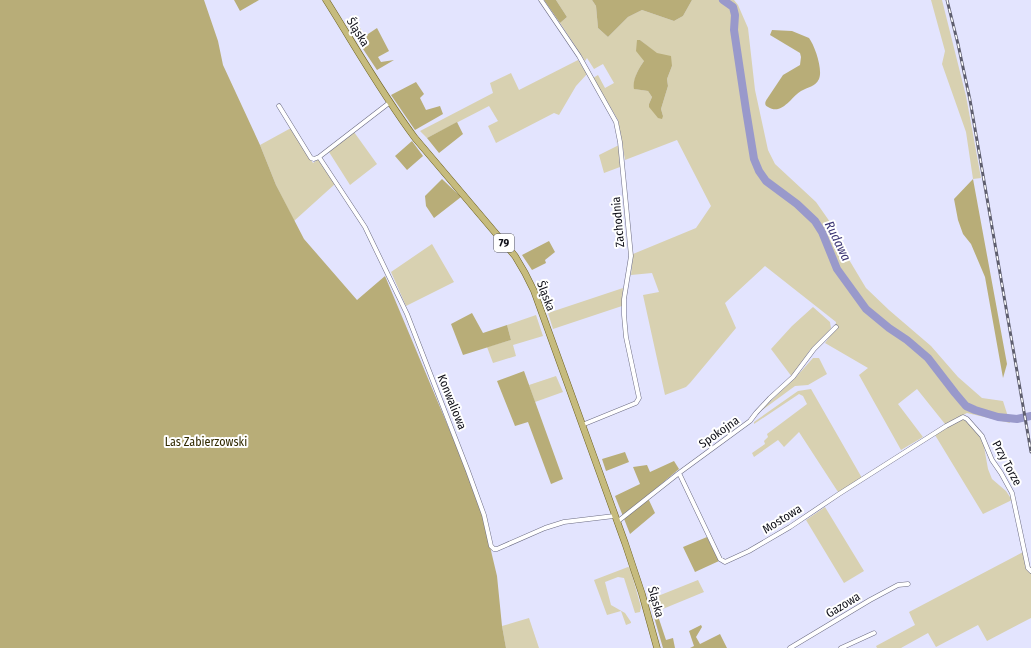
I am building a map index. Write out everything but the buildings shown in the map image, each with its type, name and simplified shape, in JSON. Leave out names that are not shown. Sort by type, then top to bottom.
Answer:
[{"type":"main road","name":"Śląska","points":[[326,0],[389,103],[414,138],[515,256],[526,273],[534,291],[617,522],[638,583],[657,648]]},
{"type":"street","name":"Zachodnia","points":[[540,0],[579,56],[616,122],[620,142],[627,208],[631,256],[624,299],[624,315],[626,336],[639,398],[636,403],[582,425]]},
{"type":"street","points":[[319,157],[389,103]]},
{"type":"street","name":"Konwaliowa","points":[[279,106],[311,158],[314,159],[319,157],[364,227],[407,314],[471,478],[484,515],[491,546],[494,549],[503,547],[545,528],[564,522],[614,516]]},
{"type":"street","name":"Spokojna","points":[[617,522],[678,473],[750,421],[770,398],[793,377],[814,349],[836,327]]},
{"type":"street","name":"Mostowa","points":[[678,473],[720,559],[725,562],[749,551],[932,434],[963,417]]},
{"type":"street","name":"Przy Torze","points":[[963,417],[967,419],[982,436],[992,460],[1012,493],[1028,568],[1031,571]]},
{"type":"street","name":"Gazowa","points":[[790,648],[870,600],[898,585],[908,584]]},
{"type":"street","points":[[841,648],[874,633]]},
{"type":"shaded area","points":[[556,0],[592,0],[596,6],[598,28],[608,37],[628,17],[642,10],[674,21],[683,16],[692,0],[734,0],[738,5],[748,28],[755,90],[768,150],[775,164],[816,202],[830,222],[842,248],[866,288],[931,346],[958,377],[982,398],[1003,401],[1010,423],[967,413],[945,424],[917,389],[898,404],[923,437],[901,450],[859,375],[868,368],[825,343],[835,329],[836,322],[765,266],[725,303],[736,328],[686,387],[665,395],[643,295],[659,292],[652,273],[631,275],[633,254],[696,228],[711,206],[677,140],[625,160],[618,120],[593,78],[598,75],[605,88],[614,83],[603,64],[594,69],[587,58],[585,61],[560,23],[567,17]],"holes":[[[640,40],[672,66],[667,79],[668,86],[661,109],[663,116],[649,104],[652,97],[648,91],[635,89],[634,86],[635,78],[644,61]]]},
{"type":"shaded area","points":[[931,0],[942,0],[966,96],[981,178],[973,179],[966,132],[942,64],[945,51]]},
{"type":"shaded area","points":[[578,60],[587,74],[576,86],[559,115],[554,113],[496,143],[488,126],[498,121],[489,106],[427,138],[420,131],[493,93],[490,83],[511,73],[519,90]]},
{"type":"shaded area","points":[[291,128],[313,163],[320,158],[335,184],[294,221],[276,185],[260,145]]},
{"type":"shaded area","points":[[354,132],[377,164],[350,185],[329,152]]},
{"type":"shaded area","points":[[619,145],[620,167],[604,173],[599,155]]},
{"type":"shaded area","points":[[432,244],[454,282],[406,306],[391,272]]},
{"type":"shaded area","points":[[623,288],[622,306],[553,329],[548,313]]},
{"type":"shaded area","points":[[813,307],[830,322],[831,328],[810,350],[792,377],[771,349],[792,326]]},
{"type":"shaded area","points":[[536,315],[543,336],[513,345],[516,356],[493,363],[487,347],[511,340],[507,325]]},
{"type":"shaded area","points":[[813,358],[819,358],[827,374],[808,385],[795,386],[757,414],[796,377]]},
{"type":"shaded area","points":[[556,376],[563,392],[535,402],[529,385]]},
{"type":"shaded area","points":[[811,389],[862,478],[838,492],[799,432],[784,447],[778,440],[754,457],[752,453],[765,444],[764,441],[768,437],[767,434],[807,404],[803,396],[799,394],[754,424],[754,422],[798,391]]},
{"type":"shaded area","points":[[963,418],[976,429],[983,441],[988,469],[992,479],[1006,491],[1012,500],[983,514],[935,435]]},
{"type":"shaded area","points":[[825,507],[864,571],[844,583],[806,520]]},
{"type":"shaded area","points":[[1025,551],[1031,569],[1031,618],[987,641],[978,625],[936,647],[928,633],[901,648],[877,648],[876,646],[915,625],[909,612]]},
{"type":"shaded area","points":[[628,567],[630,568],[641,607],[640,612],[635,613],[624,578],[618,577],[605,582],[611,605],[625,613],[631,622],[626,625],[621,611],[607,615],[594,580]]},
{"type":"shaded area","points":[[698,580],[704,592],[653,613],[648,600]]},
{"type":"shaded area","points":[[529,618],[539,648],[506,648],[502,626]]},
{"type":"green space","name":"Las Zabierzowski","points":[[0,0],[204,0],[218,41],[223,65],[260,145],[276,185],[304,239],[357,300],[385,276],[471,481],[483,517],[497,576],[502,626],[506,648],[0,648]]},
{"type":"green space","points":[[234,0],[259,0],[240,11]]},
{"type":"green space","points":[[544,0],[556,0],[567,17],[560,23]]},
{"type":"green space","points":[[592,0],[692,0],[683,16],[674,21],[642,10],[628,17],[608,37],[598,28],[596,6]]},
{"type":"green space","points":[[355,20],[365,36],[377,28],[389,51],[378,57],[381,62],[394,60],[377,70],[347,25]]},
{"type":"green space","points":[[772,30],[792,31],[809,38],[816,52],[820,70],[819,79],[815,84],[798,93],[778,109],[773,109],[767,106],[765,104],[766,101],[783,75],[800,65],[801,57],[800,53],[770,35]]},
{"type":"green space","points":[[637,40],[640,40],[657,53],[671,56],[672,66],[667,79],[668,86],[661,109],[663,116],[662,119],[658,118],[649,107],[652,97],[648,91],[634,89],[635,78],[644,61],[636,51]]},
{"type":"green space","points":[[416,82],[424,94],[420,98],[426,110],[440,106],[443,114],[415,130],[391,95]]},
{"type":"green space","points":[[457,122],[463,134],[439,153],[427,138]]},
{"type":"green space","points":[[412,141],[423,156],[407,170],[395,156]]},
{"type":"green space","points":[[442,179],[461,197],[434,218],[426,206],[425,196]]},
{"type":"green space","points":[[973,179],[1007,364],[1003,378],[985,277],[971,244],[963,234],[958,220],[954,199]]},
{"type":"green space","points":[[549,241],[555,252],[545,260],[546,263],[532,270],[522,255]]},
{"type":"green space","points":[[472,313],[483,333],[507,325],[511,340],[463,355],[451,324]]},
{"type":"green space","points":[[524,371],[563,479],[551,484],[528,422],[515,426],[497,381]]},
{"type":"green space","points":[[625,452],[629,462],[606,471],[602,459]]},
{"type":"green space","points":[[674,461],[679,469],[647,496],[655,513],[630,534],[615,496],[640,484],[633,467],[647,465],[650,472]]},
{"type":"green space","points":[[707,537],[719,561],[695,572],[683,547]]},
{"type":"green space","points":[[658,616],[666,640],[673,638],[675,648],[663,648],[654,617]]},
{"type":"green space","points":[[701,625],[702,627],[696,637],[700,644],[720,634],[727,648],[690,648],[694,646],[689,631]]},
{"type":"waterway","name":"Rudawa","points":[[723,0],[733,7],[735,15],[734,30],[754,159],[759,171],[766,181],[797,204],[815,221],[822,232],[837,269],[866,309],[928,358],[966,406],[998,417],[1017,419],[1031,416]]},
{"type":"railway","points":[[947,0],[970,100],[1031,452]]}]
